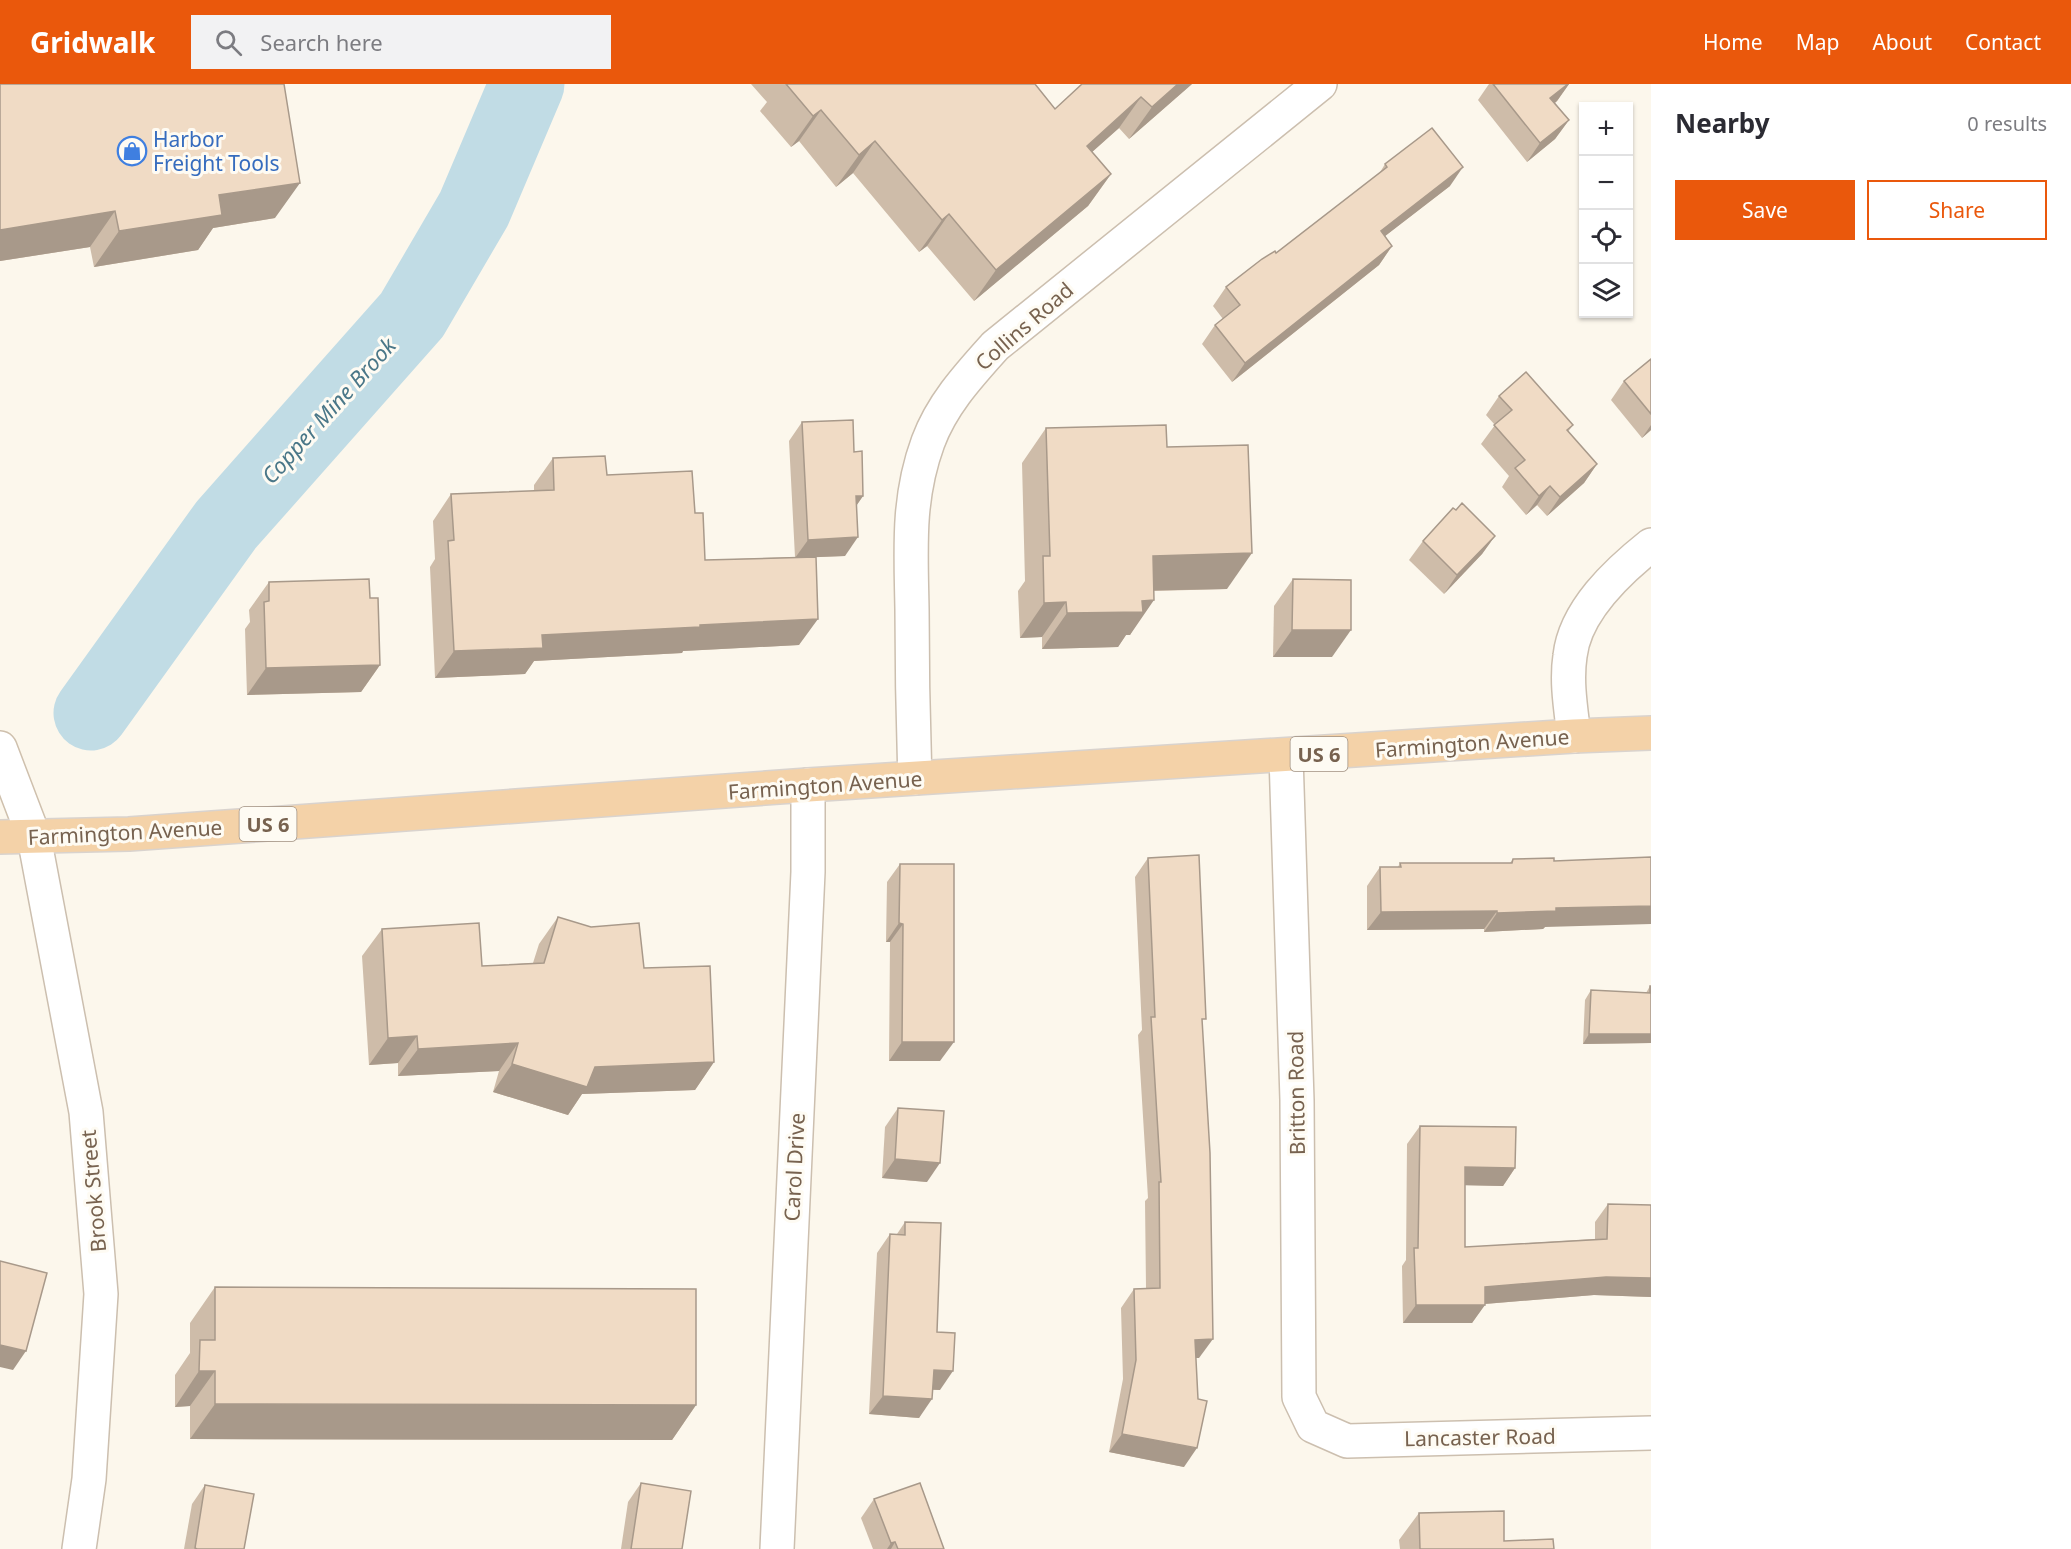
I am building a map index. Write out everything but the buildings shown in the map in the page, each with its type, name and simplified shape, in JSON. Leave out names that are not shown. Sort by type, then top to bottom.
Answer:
[{"type":"highway","name":"Farmington Avenue","points":[[0,837],[141,833],[808,785],[1651,733]]},
{"type":"street","name":"Collins Road","points":[[915,778],[911,546],[913,491],[928,442],[942,413],[963,382],[995,346],[1320,84]]},
{"type":"street","points":[[1574,736],[1569,677],[1570,655],[1579,628],[1593,602],[1651,545]]},
{"type":"street","name":"Brook Street","points":[[0,748],[34,837],[86,1112],[102,1294],[88,1479],[79,1549]]},
{"type":"street","name":"Britton Road","points":[[1286,756],[1297,1100],[1299,1397],[1313,1426]]},
{"type":"street","name":"Carol Drive","points":[[777,1549],[808,872],[808,785]]},
{"type":"street","name":"Lancaster Road","points":[[1313,1426],[1347,1441],[1651,1433]]},
{"type":"waterway","name":"Copper Mine Brook","points":[[91,713],[226,525],[412,315],[474,209],[527,84]]},
{"type":"place","name":"Harbor Freight Tools","points":[[132,151]]}]
